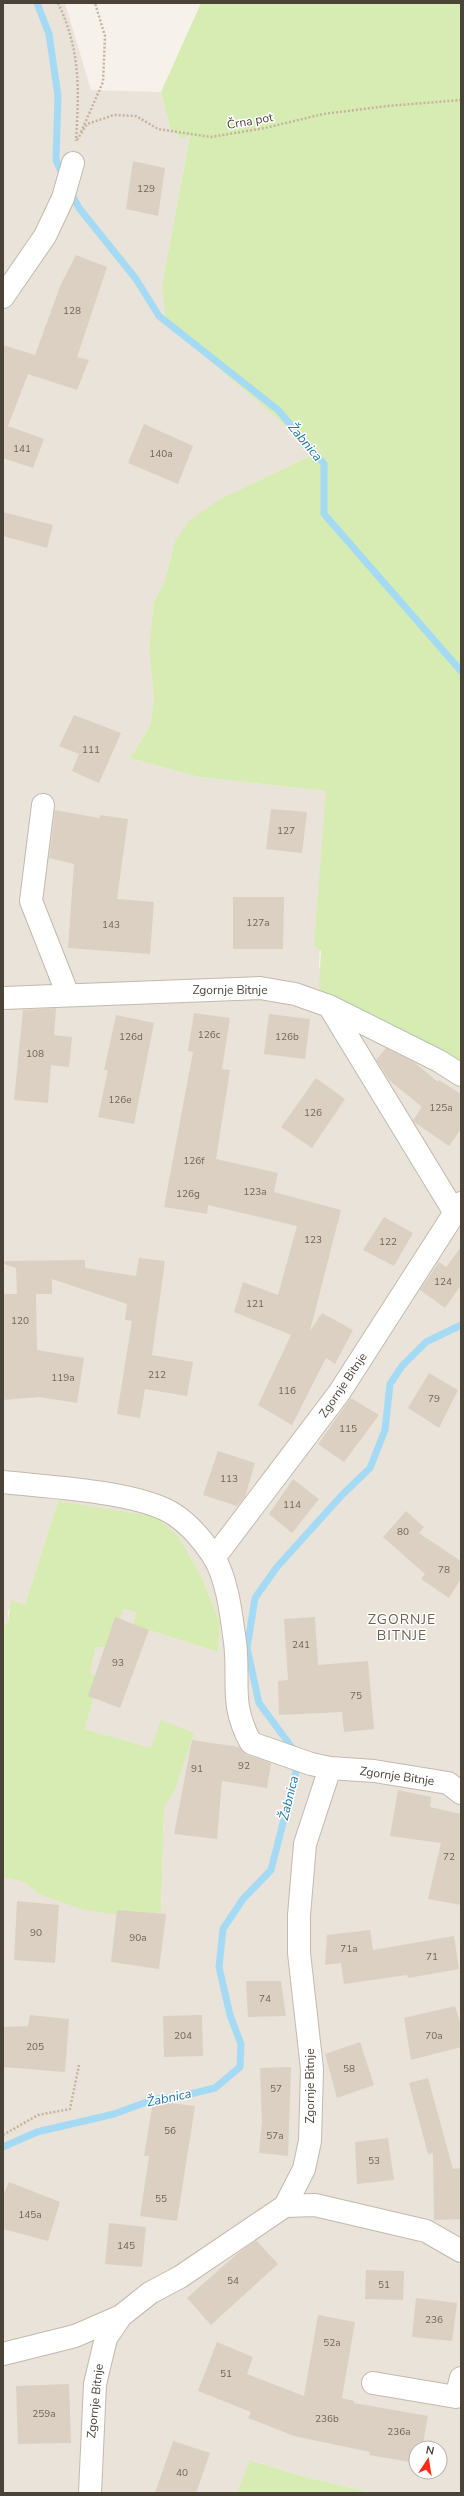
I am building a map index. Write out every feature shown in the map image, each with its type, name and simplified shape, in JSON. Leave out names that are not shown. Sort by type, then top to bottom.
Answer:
[{"type":"street","points":[[3,297],[45,236],[63,198],[75,152]]},
{"type":"street","points":[[44,805],[31,901],[68,995]]},
{"type":"street","name":"Zgornje Bitnje","points":[[3,998],[260,988],[295,994],[329,1006],[461,1075]]},
{"type":"street","points":[[329,1006],[458,1208]]},
{"type":"street","name":"Zgornje Bitnje","points":[[214,1558],[339,1393],[458,1208]]},
{"type":"street","name":"Zgornje Bitnje","points":[[3,1482],[91,1492],[157,1505],[175,1515],[194,1531],[214,1558],[226,1588],[232,1615],[236,1655],[235,1689],[242,1726],[251,1743],[321,1766],[374,1771],[448,1783],[461,1793]]},
{"type":"street","name":"Zgornje Bitnje","points":[[3,2354],[75,2336],[121,2316],[150,2293],[180,2277],[285,2206],[304,2169],[310,2141],[312,2069],[299,1953],[299,1915],[305,1844],[321,1766]]},
{"type":"street","points":[[285,2206],[315,2205],[426,2231],[461,2251]]},
{"type":"street","name":"Zgornje Bitnje","points":[[90,2493],[95,2384],[106,2338],[121,2316]]},
{"type":"street","points":[[374,2383],[456,2396],[461,2378]]},
{"type":"path","points":[[58,3],[78,60],[79,98],[75,152]]},
{"type":"path","points":[[75,152],[103,82],[105,36],[95,3]]},
{"type":"path","name":"Črna pot","points":[[75,152],[87,124],[114,115],[136,116],[158,129],[211,137],[265,128],[323,114],[387,106],[461,100]]},
{"type":"path","points":[[3,2135],[38,2114],[70,2109],[79,2065]]},
{"type":"shaded area","points":[[3,3],[65,3],[91,90],[161,92],[170,128],[190,134],[162,285],[286,426],[287,432],[312,455],[220,499],[175,541],[164,583],[154,602],[149,648],[154,699],[150,726],[130,758],[199,777],[326,791],[319,968],[461,1068],[461,2493],[372,2493],[298,2475],[251,2460],[237,2493],[3,2493],[3,1877],[24,1882],[39,1894],[161,1912],[164,1806],[174,1792],[151,1748],[85,1729],[99,1678],[90,1673],[96,1647],[106,1647],[110,1630],[118,1631],[123,1609],[136,1612],[133,1625],[218,1652],[220,1622],[202,1578],[179,1537],[58,1501],[25,1605],[8,1610],[8,1622],[3,1627]]},
{"type":"green space","points":[[201,3],[461,3],[461,1068],[325,994],[319,987],[321,951],[314,946],[326,791],[199,777],[130,758],[150,726],[154,699],[149,648],[154,602],[164,583],[175,541],[189,521],[220,499],[312,455],[287,431],[286,426],[166,322],[162,285],[190,135],[182,139],[170,128],[161,92]]},
{"type":"green space","points":[[58,1501],[156,1517],[179,1537],[202,1578],[220,1622],[218,1652],[133,1625],[136,1612],[123,1609],[118,1631],[110,1630],[106,1647],[96,1647],[90,1673],[99,1677],[85,1729],[151,1748],[161,1720],[194,1733],[174,1792],[164,1807],[161,1912],[124,1916],[85,1910],[39,1894],[24,1882],[3,1877],[3,1627],[8,1622],[11,1600],[25,1605]]},
{"type":"green space","points":[[250,2460],[298,2475],[372,2493],[237,2493]]},
{"type":"building","points":[[133,161],[165,168],[158,216],[126,209]]},
{"type":"building","points":[[76,255],[107,267],[77,357],[89,360],[77,390],[28,374],[8,426],[44,439],[33,468],[3,458],[3,345],[35,355],[61,284]]},
{"type":"building","points":[[144,424],[193,446],[178,484],[128,463]]},
{"type":"building","points":[[3,512],[53,525],[47,548],[3,536]]},
{"type":"building","points":[[74,715],[121,733],[99,783],[72,771],[79,754],[59,746]]},
{"type":"building","points":[[271,809],[307,812],[302,853],[266,849]]},
{"type":"building","points":[[55,810],[99,818],[100,815],[128,819],[117,899],[154,902],[150,954],[68,948],[74,864],[49,858]]},
{"type":"building","points":[[233,897],[284,897],[283,949],[233,949]]},
{"type":"building","points":[[56,1008],[54,1035],[72,1037],[69,1067],[51,1065],[48,1103],[14,1100],[23,1010]]},
{"type":"building","points":[[194,1013],[230,1018],[222,1069],[230,1070],[216,1159],[278,1173],[274,1192],[341,1210],[310,1331],[322,1313],[353,1330],[335,1364],[326,1358],[292,1425],[258,1405],[291,1335],[234,1312],[243,1282],[278,1295],[297,1226],[208,1205],[207,1214],[164,1207],[193,1052],[188,1051]]},
{"type":"building","points":[[269,1014],[310,1019],[305,1059],[264,1054]]},
{"type":"building","points":[[116,1015],[154,1023],[134,1124],[98,1117],[108,1070],[104,1070]]},
{"type":"building","points":[[386,1048],[414,1062],[438,1082],[439,1080],[461,1094],[461,1129],[449,1146],[414,1122],[413,1120],[422,1107],[389,1080],[376,1060]]},
{"type":"building","points":[[316,1078],[345,1099],[312,1148],[281,1127]]},
{"type":"building","points":[[384,1217],[413,1233],[394,1266],[363,1250]]},
{"type":"building","points":[[461,1247],[461,1285],[445,1308],[420,1290],[439,1262],[446,1267]]},
{"type":"building","points":[[139,1258],[165,1261],[152,1355],[193,1362],[187,1396],[145,1389],[140,1418],[117,1414],[132,1321],[125,1320],[127,1304],[52,1279],[52,1294],[36,1294],[37,1350],[84,1358],[77,1403],[39,1397],[3,1400],[3,1294],[17,1294],[16,1268],[4,1264],[5,1261],[85,1260],[85,1268],[136,1276]]},
{"type":"building","points":[[429,1373],[458,1390],[439,1428],[408,1408]]},
{"type":"building","points":[[351,1398],[379,1415],[344,1462],[318,1444]]},
{"type":"building","points":[[218,1451],[255,1463],[245,1497],[237,1506],[203,1495]]},
{"type":"building","points":[[293,1479],[319,1499],[292,1533],[269,1514]]},
{"type":"building","points":[[406,1511],[424,1527],[419,1533],[461,1561],[461,1579],[449,1598],[421,1579],[425,1574],[383,1537]]},
{"type":"building","points":[[115,1617],[149,1630],[120,1708],[88,1696]]},
{"type":"building","points":[[315,1617],[318,1665],[368,1661],[374,1729],[344,1732],[342,1712],[279,1715],[278,1681],[288,1680],[284,1619]]},
{"type":"building","points":[[192,1740],[239,1747],[247,1755],[271,1763],[267,1788],[222,1781],[217,1839],[174,1834]]},
{"type":"building","points":[[398,1790],[431,1797],[430,1807],[461,1814],[461,1905],[428,1899],[441,1843],[390,1836]]},
{"type":"building","points":[[17,1901],[59,1905],[55,1963],[14,1960]]},
{"type":"building","points":[[117,1910],[166,1914],[159,1969],[111,1962]]},
{"type":"building","points":[[370,1930],[373,1950],[454,1936],[459,1969],[408,1978],[407,1975],[344,1984],[341,1963],[325,1965],[327,1935]]},
{"type":"building","points":[[246,1981],[281,1981],[286,2016],[248,2017]]},
{"type":"building","points":[[455,2006],[461,2025],[461,2047],[411,2060],[404,2018]]},
{"type":"building","points":[[30,2015],[69,2019],[65,2072],[3,2067],[3,2027],[28,2026]]},
{"type":"building","points":[[202,2015],[203,2056],[164,2057],[163,2016]]},
{"type":"building","points":[[360,2042],[374,2085],[337,2098],[325,2054]]},
{"type":"building","points":[[291,2067],[288,2156],[259,2153],[262,2122],[260,2068]]},
{"type":"building","points":[[428,2078],[453,2169],[461,2168],[461,2219],[434,2220],[433,2153],[428,2154],[409,2083]]},
{"type":"building","points":[[153,2101],[195,2106],[177,2221],[140,2216],[149,2156],[144,2156]]},
{"type":"building","points":[[388,2138],[394,2180],[357,2184],[355,2142]]},
{"type":"building","points":[[9,2182],[60,2202],[48,2241],[3,2229],[3,2196]]},
{"type":"building","points":[[109,2223],[146,2227],[142,2267],[105,2264]]},
{"type":"building","points":[[256,2240],[278,2264],[211,2325],[187,2298],[238,2253]]},
{"type":"building","points":[[366,2270],[404,2271],[403,2300],[365,2299]]},
{"type":"building","points":[[416,2298],[457,2303],[452,2341],[412,2337]]},
{"type":"building","points":[[318,2315],[355,2322],[342,2398],[354,2401],[354,2403],[428,2416],[424,2440],[408,2440],[408,2462],[369,2455],[370,2452],[294,2436],[248,2418],[251,2412],[198,2391],[217,2342],[253,2357],[247,2374],[304,2396]]},
{"type":"building","points":[[69,2384],[71,2443],[18,2444],[16,2386]]},
{"type":"building","points":[[173,2441],[210,2453],[196,2493],[155,2493]]},
{"type":"waterway","points":[[37,3],[49,34],[58,96],[56,160],[63,176]]},
{"type":"waterway","name":"Žabnica","points":[[70,191],[79,208],[136,279],[159,316],[278,410],[324,464],[324,514],[461,671]]},
{"type":"waterway","name":"Žabnica","points":[[3,2147],[37,2132],[114,2114],[155,2099],[178,2097],[215,2088],[240,2067],[241,2044],[230,2015],[219,1967],[223,1929],[243,1899],[271,1870],[296,1772],[293,1749],[259,1703],[247,1648],[255,1598],[277,1567],[342,1495],[370,1468],[385,1430],[390,1384],[402,1366],[426,1342],[461,1325]]},
{"type":"district","name":"ZGORNJE BITNJE","points":[[402,1628]]}]
